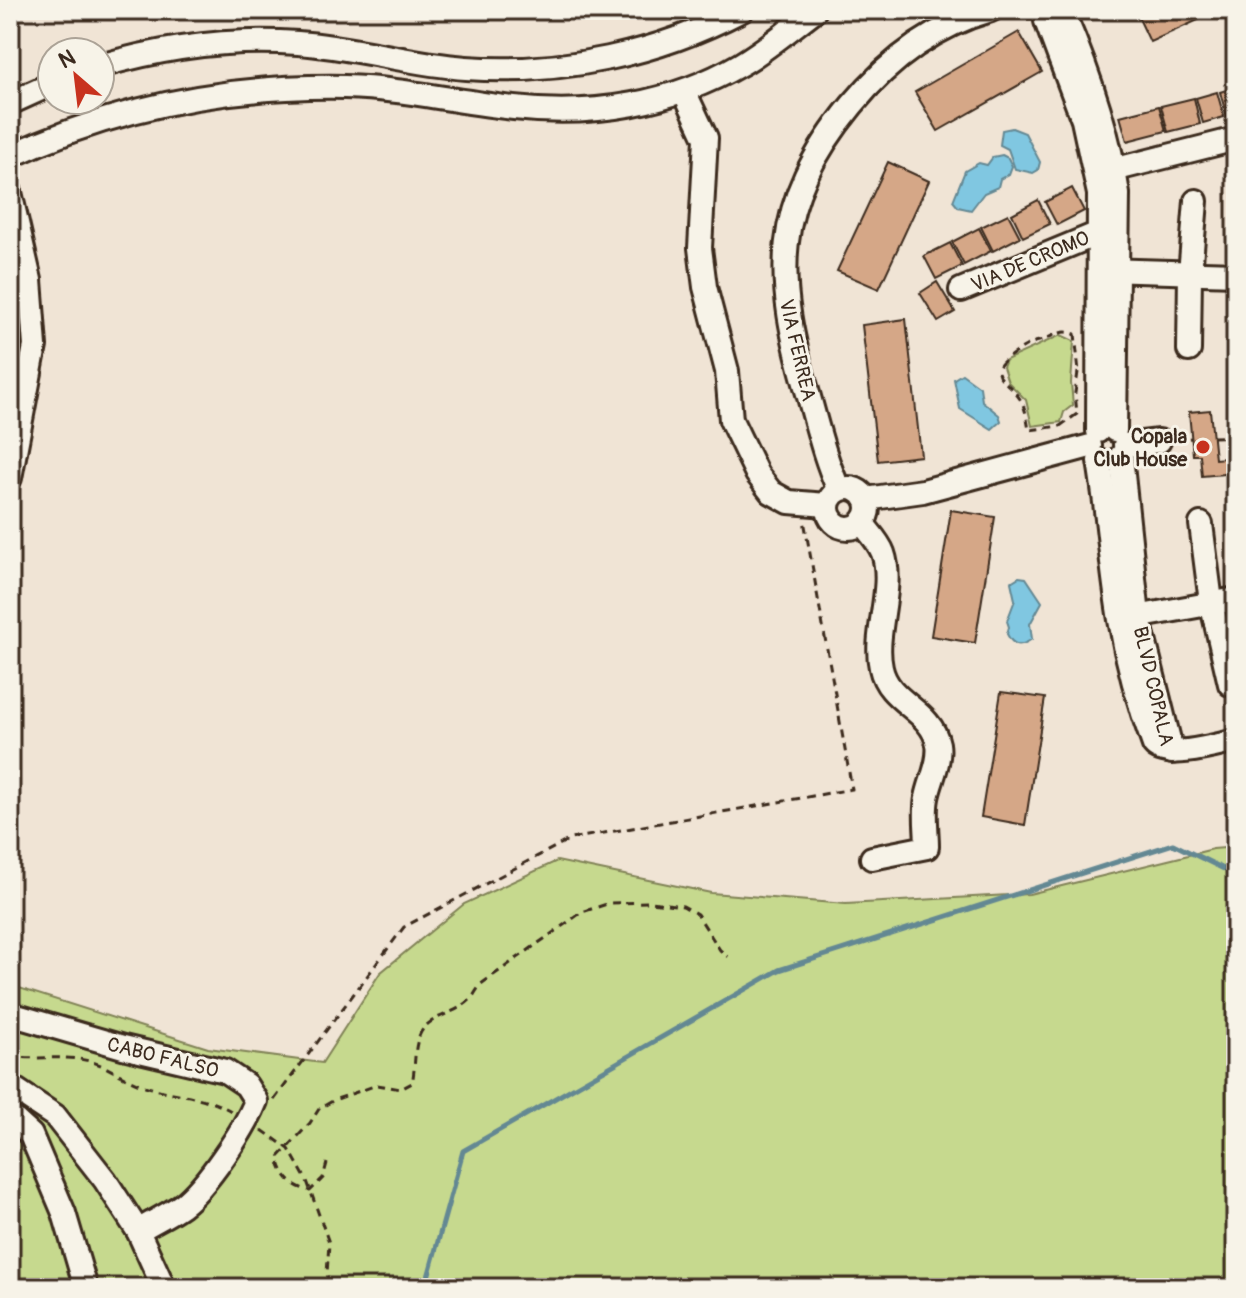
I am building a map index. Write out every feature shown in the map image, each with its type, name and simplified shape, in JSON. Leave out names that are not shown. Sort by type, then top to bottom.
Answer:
[{"type":"street","points":[[116,61],[140,54],[242,41],[299,43],[468,68],[568,67],[669,42],[742,10]]},
{"type":"street","points":[[10,156],[74,129],[172,101],[291,87],[350,87],[556,111],[624,107],[684,91],[742,64],[815,10]]},
{"type":"street","name":"VIA FERREA","points":[[833,497],[792,342],[787,309],[784,255],[794,203],[823,146],[862,93],[913,46],[956,22],[991,10]]},
{"type":"street","name":"BLVD COPALA","points":[[1053,14],[1096,94],[1105,171],[1120,231],[1108,270],[1088,374],[1108,445]]},
{"type":"street","points":[[10,103],[36,91]]},
{"type":"street","points":[[684,91],[706,138],[699,231],[701,257],[705,287],[727,371],[731,420],[757,474],[771,492],[783,501],[801,503],[858,490],[866,499],[868,512],[862,523],[851,528],[838,526],[829,517],[833,497]]},
{"type":"street","points":[[1105,171],[1236,139]]},
{"type":"street","name":"BLVD COPALA","points":[[1105,171],[1099,194],[1099,233],[1108,270],[1108,445],[1129,618],[1172,752],[1236,741]]},
{"type":"street","points":[[10,192],[30,280],[35,346],[10,478]]},
{"type":"street","points":[[1189,350],[1190,274],[1196,201]]},
{"type":"street","name":"VIA DE CROMO","points":[[961,290],[1099,233]]},
{"type":"street","points":[[1108,270],[1236,274]]},
{"type":"street","points":[[866,499],[923,491],[1108,445],[1159,441]]},
{"type":"street","points":[[862,523],[880,546],[885,560],[879,658],[884,682],[893,693],[920,712],[938,744],[926,801],[927,847],[872,858]]},
{"type":"street","points":[[1201,524],[1211,602],[1230,684]]},
{"type":"street","points":[[1129,618],[1236,599]]},
{"type":"street","name":"CABO FALSO","points":[[10,1014],[123,1047],[225,1071],[246,1085],[256,1101],[248,1121]]},
{"type":"street","points":[[10,1086],[55,1116],[105,1180],[138,1231],[164,1288]]},
{"type":"street","points":[[10,1116],[31,1135],[64,1213],[86,1288]]},
{"type":"street","points":[[138,1231],[184,1204],[248,1121]]},
{"type":"path","points":[[1068,331],[1075,334],[1088,374],[1075,393],[1077,414],[1060,426],[1029,430],[1020,400],[1001,380],[998,370],[1001,361],[1026,344],[1068,331]]},
{"type":"path","points":[[1213,437],[1236,436]]},
{"type":"path","points":[[274,1100],[404,927],[570,839],[852,789],[801,503]]},
{"type":"path","points":[[310,1191],[298,1188],[282,1174],[278,1158],[319,1109],[334,1100],[377,1085],[401,1089],[412,1083],[416,1048],[422,1029],[471,1000],[481,984],[582,912],[610,903],[651,902],[683,906],[697,914],[728,957]]},
{"type":"path","points":[[10,1056],[79,1059],[113,1069],[137,1084],[162,1092],[202,1097],[248,1121],[285,1147],[298,1163],[325,1227],[329,1243],[327,1274],[330,1288]]},
{"type":"path","points":[[310,1191],[323,1178],[327,1163]]},
{"type":"green space","points":[[1061,335],[1074,341],[1073,405],[1064,412],[1061,422],[1032,426],[1026,400],[1008,382],[1003,367],[1006,360]]},
{"type":"green space","points":[[1236,847],[1236,1288],[10,1288],[10,985],[208,1048],[322,1063],[380,973],[464,904],[557,861],[711,893],[846,904],[1029,894],[1213,849]]},
{"type":"water","points":[[1012,128],[1025,133],[1040,162],[1038,170],[1033,173],[1015,169],[1008,149],[1000,145],[1002,130]]},
{"type":"water","points":[[1002,155],[1008,158],[1012,166],[1009,174],[1000,179],[998,187],[984,193],[971,210],[958,207],[953,201],[965,171],[979,163],[987,165],[993,157]]},
{"type":"water","points":[[962,374],[980,387],[982,401],[999,415],[1001,421],[992,429],[960,409],[954,379]]},
{"type":"water","points":[[1019,577],[1026,578],[1042,602],[1030,624],[1032,639],[1018,644],[1007,634],[1007,621],[1015,600],[1011,582]]},
{"type":"building","points":[[1135,10],[1220,10],[1150,42]]},
{"type":"building","points":[[1019,32],[1042,72],[938,131],[915,92]]},
{"type":"building","points":[[1236,87],[1236,115],[1227,117],[1220,92]]},
{"type":"building","points":[[1217,92],[1224,117],[1203,123],[1196,98]]},
{"type":"building","points":[[1194,98],[1200,124],[1168,132],[1161,106]]},
{"type":"building","points":[[1159,106],[1166,131],[1127,141],[1120,116]]},
{"type":"building","points":[[888,162],[929,181],[879,289],[837,271]]},
{"type":"building","points":[[1072,188],[1084,211],[1057,225],[1045,202]]},
{"type":"building","points":[[1038,200],[1050,224],[1023,237],[1012,214]]},
{"type":"building","points":[[1008,214],[1020,237],[993,251],[981,227]]},
{"type":"building","points":[[979,228],[991,251],[964,265],[952,242]]},
{"type":"building","points":[[950,243],[962,266],[936,279],[924,256]]},
{"type":"building","points":[[937,282],[955,312],[938,322],[920,293]]},
{"type":"building","points":[[906,319],[921,456],[878,461],[862,325]]},
{"type":"building","name":"Copala Club House","points":[[1210,410],[1215,459],[1236,457],[1236,473],[1202,476],[1200,455],[1193,455],[1189,412]]},
{"type":"building","points":[[951,510],[995,517],[975,643],[931,636]]},
{"type":"building","points":[[1001,692],[1045,698],[1025,825],[981,817]]},
{"type":"waterway","points":[[425,1288],[463,1151],[779,970],[1173,844],[1236,875]]},
{"type":"place","name":"Copala Club House","points":[[1203,447]]}]
